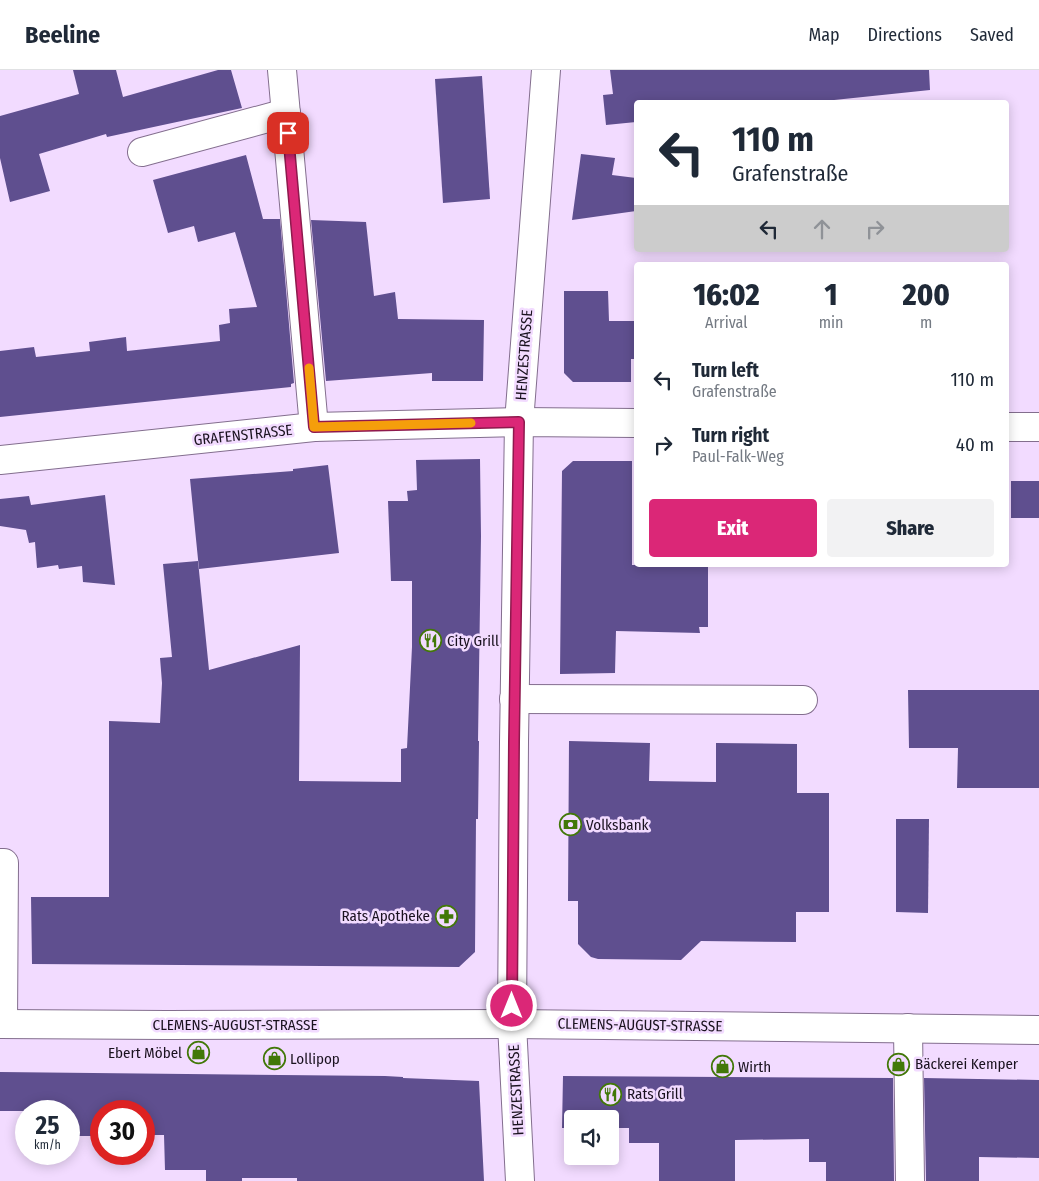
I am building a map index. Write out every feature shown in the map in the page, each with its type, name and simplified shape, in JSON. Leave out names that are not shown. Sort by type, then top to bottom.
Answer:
[{"type":"street","points":[[282,70],[314,427]]},
{"type":"street","name":"HENZESTRASSE","points":[[520,1181],[512,1024],[514,699],[519,422],[546,70]]},
{"type":"street","points":[[142,152],[286,113]]},
{"type":"street","name":"GRAFENSTRASSE","points":[[0,460],[314,427],[519,422],[634,423]]},
{"type":"street","points":[[1009,427],[1039,427]]},
{"type":"street","points":[[514,699],[803,700]]},
{"type":"street","points":[[0,863],[4,864],[1,1024]]},
{"type":"street","name":"CLEMENS-AUGUST-STRASSE","points":[[1,1024],[512,1024],[1039,1030]]},
{"type":"street","points":[[908,1028],[910,1181]]},
{"type":"building","points":[[73,70],[116,70],[123,97],[218,70],[231,70],[242,108],[107,137],[106,134],[39,154],[50,191],[10,202],[0,158],[0,116],[79,94]]},
{"type":"building","points":[[610,70],[929,70],[930,90],[834,100],[634,100],[634,122],[606,125],[603,95],[613,94]]},
{"type":"building","points":[[482,76],[490,199],[443,203],[435,79]]},
{"type":"building","points":[[581,154],[615,158],[612,175],[634,178],[634,211],[572,220]]},
{"type":"building","points":[[246,155],[263,219],[280,219],[294,383],[291,384],[291,387],[0,417],[0,351],[34,347],[36,357],[90,351],[89,342],[126,337],[127,351],[220,341],[219,325],[230,323],[229,309],[257,307],[235,232],[198,242],[194,226],[168,233],[153,180]]},
{"type":"building","points":[[311,220],[366,222],[374,296],[395,292],[398,319],[484,320],[483,381],[432,381],[432,373],[326,381]]},
{"type":"building","points":[[564,291],[608,291],[609,321],[634,321],[634,359],[631,359],[631,382],[573,382],[564,373]]},
{"type":"building","points":[[480,459],[479,741],[478,819],[476,819],[475,952],[459,967],[32,964],[31,897],[109,897],[109,721],[160,723],[162,683],[160,658],[172,657],[163,564],[198,561],[209,670],[300,645],[299,781],[401,782],[401,749],[407,748],[412,647],[412,581],[391,581],[388,501],[408,501],[407,491],[417,490],[416,460]]},
{"type":"building","points":[[573,461],[632,461],[632,565],[634,567],[708,567],[708,627],[699,627],[700,633],[616,631],[615,673],[560,674],[562,471]]},
{"type":"building","points":[[328,465],[339,553],[199,569],[190,479],[293,471],[293,469]]},
{"type":"building","points":[[1011,481],[1039,481],[1039,518],[1011,518]]},
{"type":"building","points":[[105,495],[115,585],[83,582],[82,566],[59,569],[58,565],[37,568],[35,542],[29,543],[26,530],[0,526],[0,499],[29,496],[31,505]]},
{"type":"building","points":[[908,690],[1039,690],[1039,788],[957,788],[958,748],[909,748]]},
{"type":"building","points":[[569,741],[650,743],[649,781],[716,782],[716,743],[797,744],[797,793],[829,793],[829,912],[796,912],[796,942],[701,941],[681,960],[598,959],[591,957],[578,944],[578,901],[568,901]]},
{"type":"building","points":[[896,819],[929,819],[928,913],[896,912]]},
{"type":"building","points":[[0,1072],[385,1076],[479,1081],[484,1181],[297,1181],[297,1178],[242,1178],[242,1181],[206,1181],[206,1170],[165,1170],[164,1135],[155,1135],[155,1100],[90,1100],[90,1136],[80,1136],[80,1100],[15,1100],[15,1111],[0,1111]]},
{"type":"building","points":[[563,1076],[893,1078],[894,1181],[826,1181],[826,1162],[809,1162],[809,1139],[735,1140],[735,1181],[659,1181],[659,1143],[629,1143],[629,1128],[619,1128],[619,1110],[564,1110],[564,1128],[562,1128]]},
{"type":"building","points":[[924,1078],[1039,1080],[1039,1158],[979,1157],[979,1181],[926,1181]]},
{"type":"slow traffic","points":[[309,368],[314,427],[471,423]]},
{"type":"place","name":"City Grill","points":[[431,641]]},
{"type":"place","name":"Volksbank","points":[[570,825]]},
{"type":"place","name":"Rats Apotheke","points":[[446,916]]},
{"type":"place","name":"Ebert Möbel","points":[[198,1053]]},
{"type":"place","name":"Lollipop","points":[[274,1059]]},
{"type":"place","name":"Bäckerei Kemper","points":[[899,1064]]},
{"type":"place","name":"Wirth","points":[[722,1067]]},
{"type":"place","name":"Rats Grill","points":[[611,1094]]},
{"type":"route","points":[[288,133],[314,427],[519,422],[512,1006]]}]
